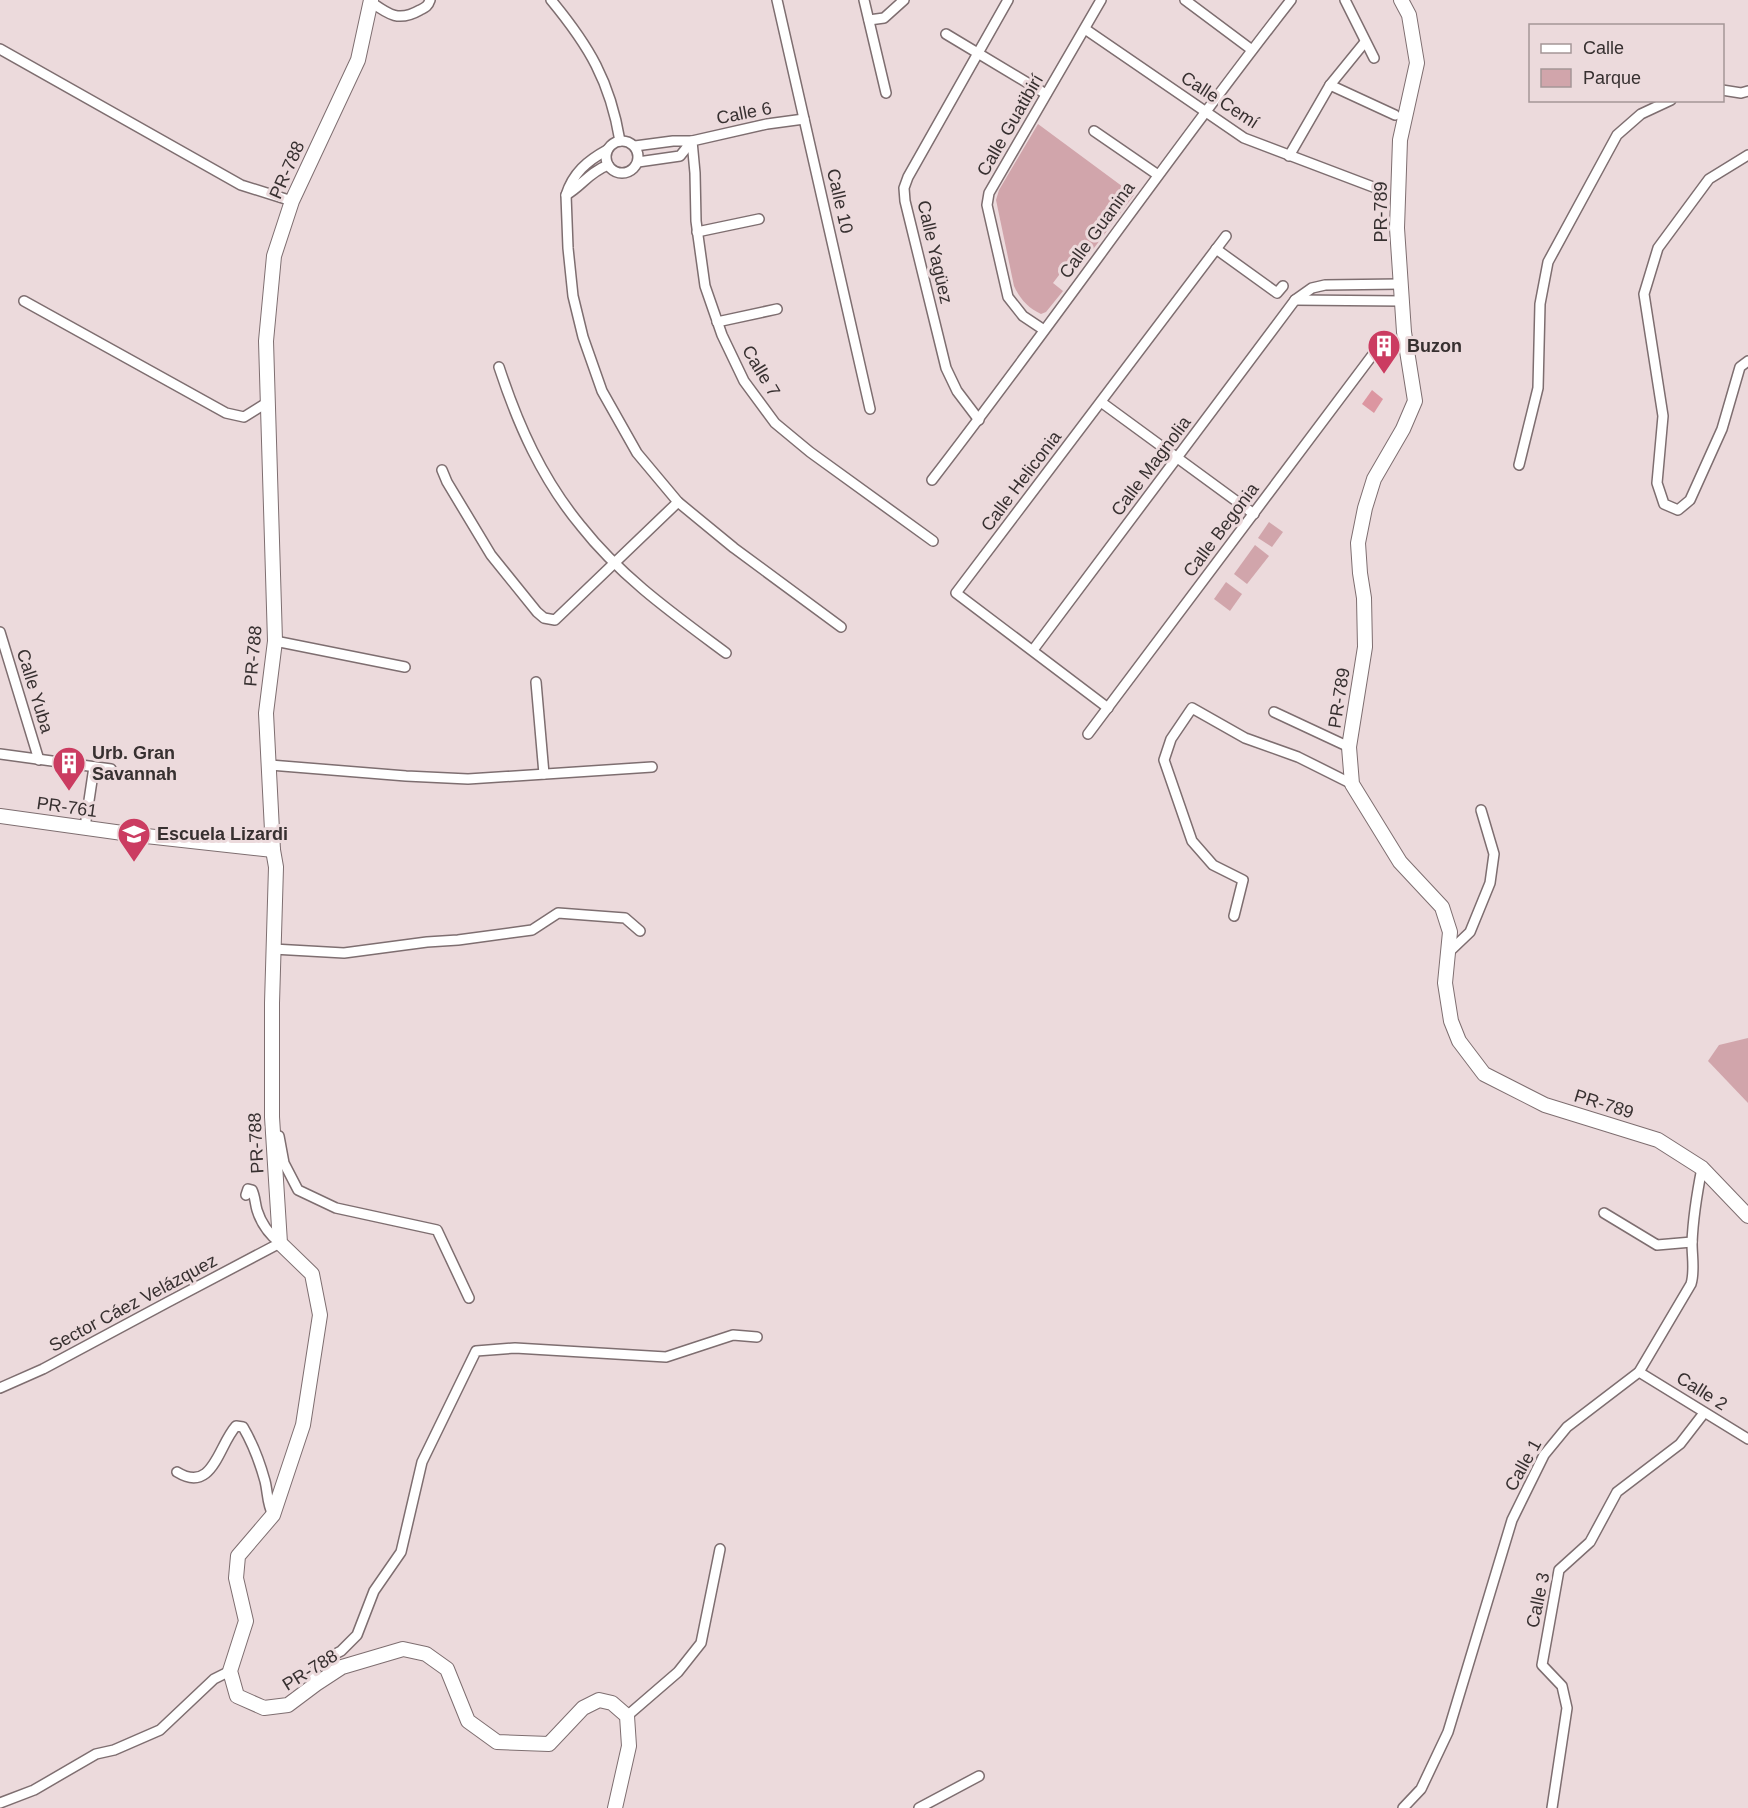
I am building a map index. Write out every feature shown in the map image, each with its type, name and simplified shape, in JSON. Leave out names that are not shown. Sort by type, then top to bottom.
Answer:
[{"type":"street","points":[[371,1],[386,13],[399,17],[412,15],[428,6],[430,0]]},
{"type":"street","points":[[551,0],[573,27],[597,66],[615,112],[620,141]]},
{"type":"street","name":"Calle 10","points":[[777,0],[870,409]]},
{"type":"street","points":[[864,0],[886,93]]},
{"type":"street","points":[[869,20],[884,18],[904,0]]},
{"type":"street","name":"Calle Yagüez","points":[[979,420],[957,391],[946,368],[905,201],[904,188],[908,177],[1008,0]]},
{"type":"street","name":"Calle Guatibirí","points":[[1044,330],[1023,316],[1008,297],[987,205],[989,193],[1101,0]]},
{"type":"street","points":[[1185,0],[1252,50]]},
{"type":"street","name":"Calle Guanina","points":[[932,480],[979,420],[1158,175],[1292,0]]},
{"type":"street","points":[[1344,0],[1374,58]]},
{"type":"street","name":"PR-789","points":[[1401,0],[1409,15],[1417,63],[1400,140],[1397,228],[1404,332],[1415,401],[1403,429],[1374,479],[1358,543],[1364,598],[1365,647],[1349,747],[1352,784],[1400,862],[1442,907],[1450,932],[1445,983],[1451,1021],[1459,1041],[1484,1074],[1545,1106],[1658,1140],[1702,1168],[1748,1215]]},
{"type":"street","name":"PR-788","points":[[280,1244],[272,1117],[276,867],[273,850],[266,713],[275,641],[266,341],[274,256],[292,201],[358,60],[371,1]]},
{"type":"street","name":"Calle Cemí","points":[[1084,29],[1244,138],[1381,190]]},
{"type":"street","points":[[946,34],[1046,94]]},
{"type":"street","points":[[1289,156],[1330,86],[1365,42]]},
{"type":"street","points":[[0,49],[241,185],[292,201]]},
{"type":"street","points":[[1330,86],[1395,115]]},
{"type":"street","points":[[1724,90],[1741,93],[1748,91]]},
{"type":"street","points":[[1519,465],[1538,388],[1540,304],[1548,262],[1617,135],[1641,114],[1667,102]]},
{"type":"street","name":"Calle 6","points":[[635,146],[692,141],[767,124],[804,119]]},
{"type":"street","points":[[1094,131],[1158,175]]},
{"type":"street","points":[[625,141],[635,146],[639,156],[632,171],[621,174],[611,169],[606,160],[611,145],[625,141]]},
{"type":"street","name":"Calle 6","points":[[638,162],[680,156],[692,141]]},
{"type":"street","name":"Calle 7","points":[[692,141],[697,232],[705,286],[717,322],[744,381],[776,423],[810,452],[933,541]]},
{"type":"street","points":[[581,176],[592,158],[608,150]]},
{"type":"street","points":[[1748,155],[1709,179],[1658,248],[1644,294],[1663,416],[1657,483],[1664,504],[1678,510],[1690,500],[1722,429],[1740,368],[1748,361]]},
{"type":"street","points":[[608,165],[570,182],[566,195],[573,296],[583,337],[602,391],[637,453],[678,502],[735,548],[841,627]]},
{"type":"street","points":[[697,232],[759,219]]},
{"type":"street","name":"Calle Heliconia","points":[[1108,708],[956,593],[1226,236]]},
{"type":"street","points":[[1216,249],[1277,293],[1283,286]]},
{"type":"street","name":"Calle Magnolia","points":[[1033,650],[1295,300],[1312,288],[1325,285],[1400,284]]},
{"type":"street","points":[[1295,300],[1401,301]]},
{"type":"street","points":[[24,301],[226,413],[244,417],[268,402]]},
{"type":"street","points":[[717,322],[777,309]]},
{"type":"street","name":"Calle Begonia","points":[[1088,734],[1380,345]]},
{"type":"street","points":[[499,367],[513,409],[530,448],[552,486],[581,527],[662,606],[726,653]]},
{"type":"street","points":[[1101,402],[1254,514]]},
{"type":"street","points":[[442,470],[491,555],[537,612],[544,618],[555,620],[678,502]]},
{"type":"street","name":"Calle Yuba","points":[[0,632],[39,760]]},
{"type":"street","points":[[275,641],[405,667]]},
{"type":"street","points":[[536,682],[544,774]]},
{"type":"street","points":[[1234,916],[1243,880],[1214,865],[1192,841],[1164,760],[1171,739],[1192,708],[1245,738],[1298,757],[1352,784]]},
{"type":"street","points":[[1274,712],[1349,747]]},
{"type":"street","points":[[0,754],[111,769]]},
{"type":"street","points":[[270,765],[406,776],[468,778],[652,767]]},
{"type":"street","points":[[86,827],[94,767]]},
{"type":"street","points":[[1448,953],[1470,932],[1490,883],[1494,854],[1482,810]]},
{"type":"street","name":"PR-761","points":[[0,816],[137,835],[273,850]]},
{"type":"street","points":[[273,949],[344,953],[458,940],[532,930],[558,913],[625,918],[640,931]]},
{"type":"street","points":[[272,1117],[277,1124],[284,1163],[298,1190],[336,1208],[437,1230],[469,1298]]},
{"type":"street","name":"Calle 1","points":[[1402,1808],[1421,1788],[1448,1732],[1512,1520],[1544,1455],[1567,1427],[1640,1372],[1691,1284],[1694,1277],[1692,1242],[1695,1208],[1702,1168]]},
{"type":"street","points":[[0,1803],[34,1790],[96,1754],[114,1750],[160,1730],[214,1679],[230,1671],[246,1621],[236,1578],[238,1556],[273,1515],[303,1425],[320,1315],[312,1274],[269,1234],[257,1211],[254,1192],[248,1189],[246,1194]]},
{"type":"street","points":[[1604,1213],[1658,1245],[1692,1242]]},
{"type":"street","name":"Sector Cáez Velázquez","points":[[0,1388],[44,1369],[280,1244]]},
{"type":"street","points":[[316,1684],[314,1681],[316,1664],[341,1651],[357,1635],[374,1591],[401,1552],[422,1462],[476,1351],[515,1348],[666,1357],[733,1335],[757,1337]]},
{"type":"street","name":"Calle 2","points":[[1640,1372],[1748,1439]]},
{"type":"street","name":"Calle 3","points":[[1552,1808],[1567,1708],[1562,1686],[1542,1665],[1559,1570],[1590,1542],[1617,1492],[1680,1444],[1704,1413]]},
{"type":"street","points":[[177,1472],[186,1478],[203,1477],[216,1460],[230,1433],[236,1426],[243,1427],[266,1482],[269,1508],[273,1515]]},
{"type":"street","points":[[615,1808],[629,1746],[627,1716],[678,1672],[701,1643],[720,1549]]},
{"type":"street","name":"PR-788","points":[[230,1671],[237,1696],[264,1708],[288,1706],[342,1667],[403,1649],[426,1654],[447,1669],[468,1721],[496,1742],[549,1744],[583,1708],[598,1700],[612,1702],[627,1716]]},
{"type":"street","points":[[919,1808],[979,1776]]},
{"type":"green space","points":[[1038,124],[1134,195],[1085,260],[1075,254],[1053,283],[1063,291],[1046,312],[1041,314],[1025,303],[1014,286],[996,200],[999,190]]},
{"type":"green space","points":[[1269,522],[1283,532],[1272,547],[1258,538]]},
{"type":"green space","points":[[1255,545],[1269,556],[1247,584],[1234,574]]},
{"type":"green space","points":[[1226,582],[1242,594],[1230,611],[1214,599]]},
{"type":"green space","points":[[1748,1038],[1748,1103],[1708,1061],[1719,1045]]},
{"type":"shaded area","points":[[1372,390],[1383,399],[1374,413],[1362,404]]},
{"type":"place","name":"Buzon","points":[[1384,375]]},
{"type":"place","name":"Urb. Gran Savannah","points":[[69,792]]},
{"type":"place","name":"Escuela Lizardi","points":[[134,863]]}]
